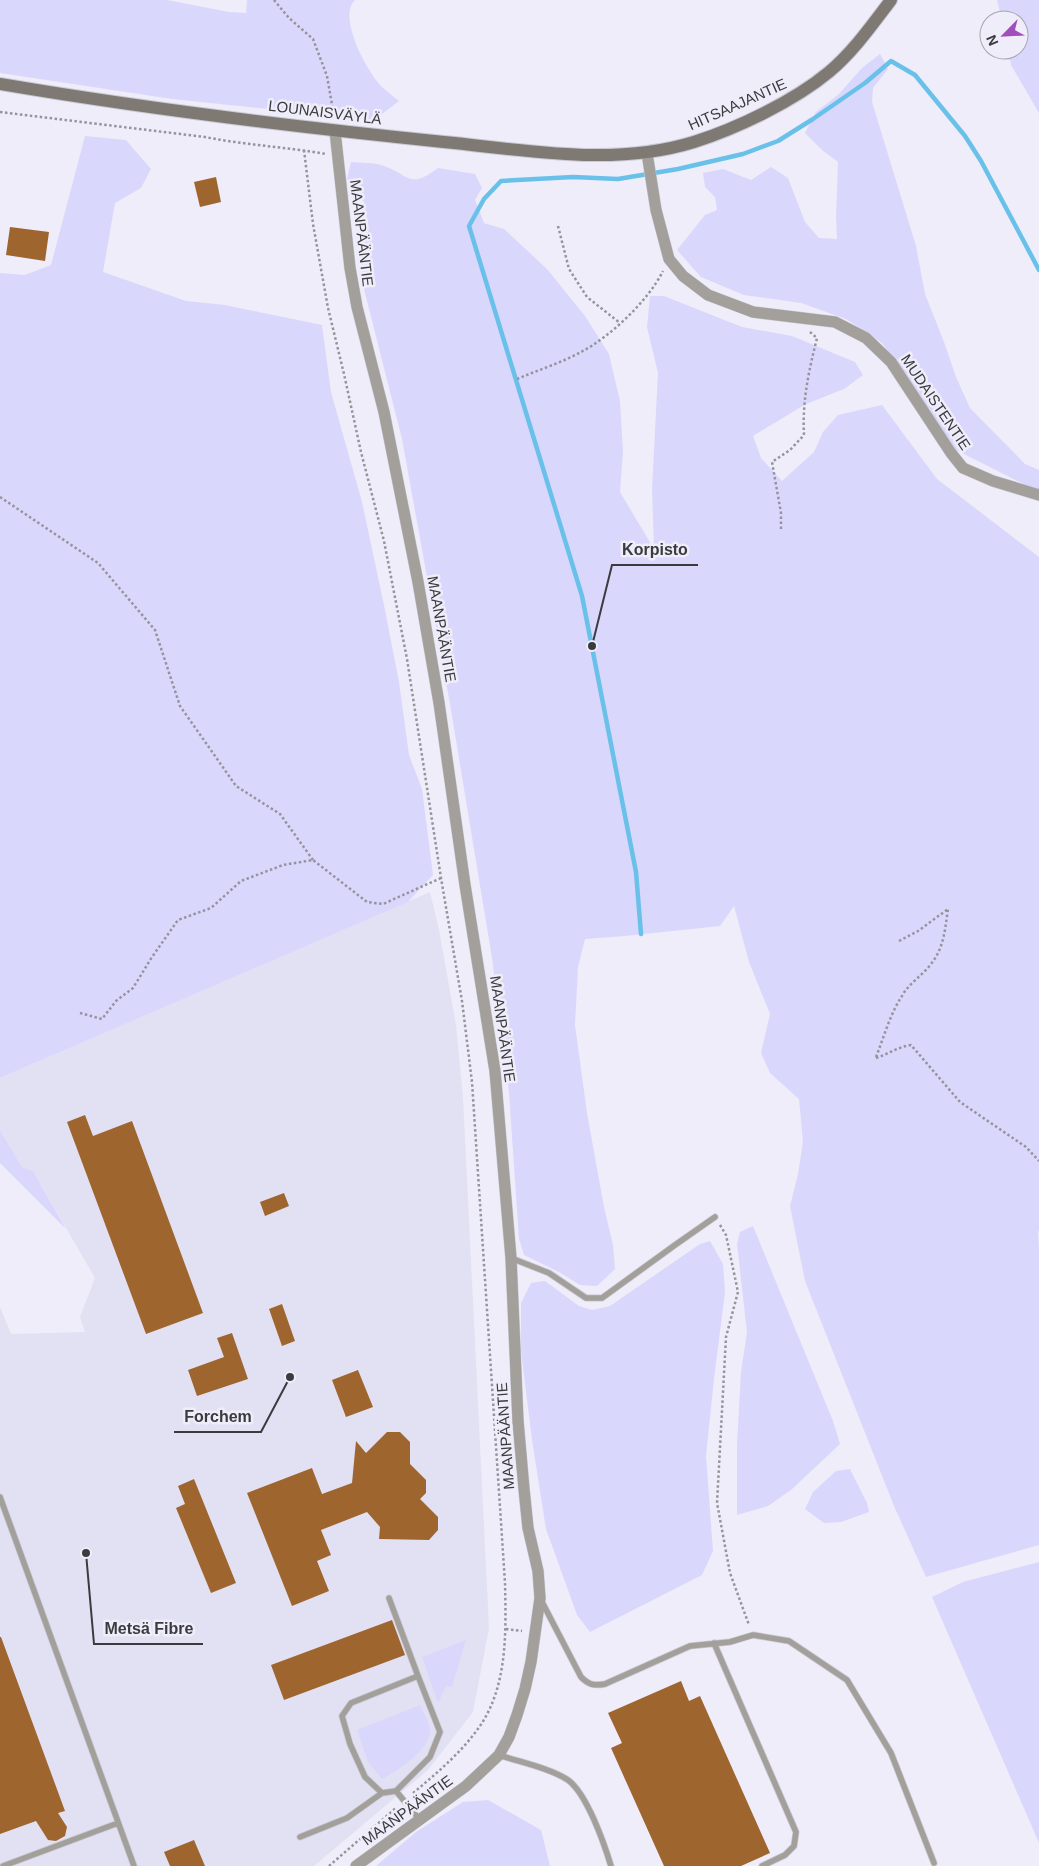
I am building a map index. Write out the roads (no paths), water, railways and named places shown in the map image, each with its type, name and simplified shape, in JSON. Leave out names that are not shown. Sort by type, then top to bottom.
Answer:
[{"type":"street","name":"HITSAAJANTIE","points":[[647,152],[694,142],[749,119],[802,92],[830,72],[853,48],[891,0]]},
{"type":"street","name":"LOUNAISVÄYLÄ","points":[[0,84],[76,97],[336,131],[595,156],[647,152]]},
{"type":"street","name":"MAANPÄÄNTIE","points":[[336,131],[356,308],[384,412],[418,582],[439,703],[465,885],[495,1071],[511,1258],[518,1421],[528,1528],[538,1571],[540,1598],[531,1662],[525,1689],[514,1722],[499,1755],[466,1786],[356,1866]]},
{"type":"street","name":"MUDAISTENTIE","points":[[647,152],[656,210],[669,259],[683,276],[708,295],[753,312],[835,322],[866,338],[892,362],[950,453],[963,468],[993,482],[1039,495]]},
{"type":"lane","points":[[511,1258],[549,1274],[586,1298],[602,1298],[716,1218]]},
{"type":"lane","points":[[0,1497],[134,1866]]},
{"type":"lane","points":[[300,1837],[347,1818],[382,1793],[396,1791],[430,1757],[440,1732],[389,1598]]},
{"type":"lane","points":[[540,1598],[581,1677],[587,1683],[594,1686],[604,1684],[690,1646],[730,1642],[753,1635],[789,1641],[847,1680],[890,1753],[934,1863]]},
{"type":"lane","points":[[714,1643],[796,1832],[794,1846],[785,1855],[762,1866]]},
{"type":"lane","points":[[382,1793],[365,1777],[350,1744],[342,1716],[351,1703],[418,1676]]},
{"type":"lane","points":[[499,1755],[548,1771],[568,1780],[581,1794],[611,1866]]},
{"type":"lane","points":[[396,1791],[420,1820]]},
{"type":"lane","points":[[3,1866],[118,1823]]},
{"type":"waterway","points":[[641,934],[636,872],[582,596],[469,226],[484,199],[501,181],[573,177],[618,179],[678,169],[743,154],[778,141],[865,83],[891,61],[915,75],[965,136],[981,161],[1039,270]]},
{"type":"place","name":"Korpisto","points":[[592,646]]},
{"type":"place","name":"Forchem","points":[[290,1377]]},
{"type":"place","name":"Metsä Fibre","points":[[86,1553]]}]
